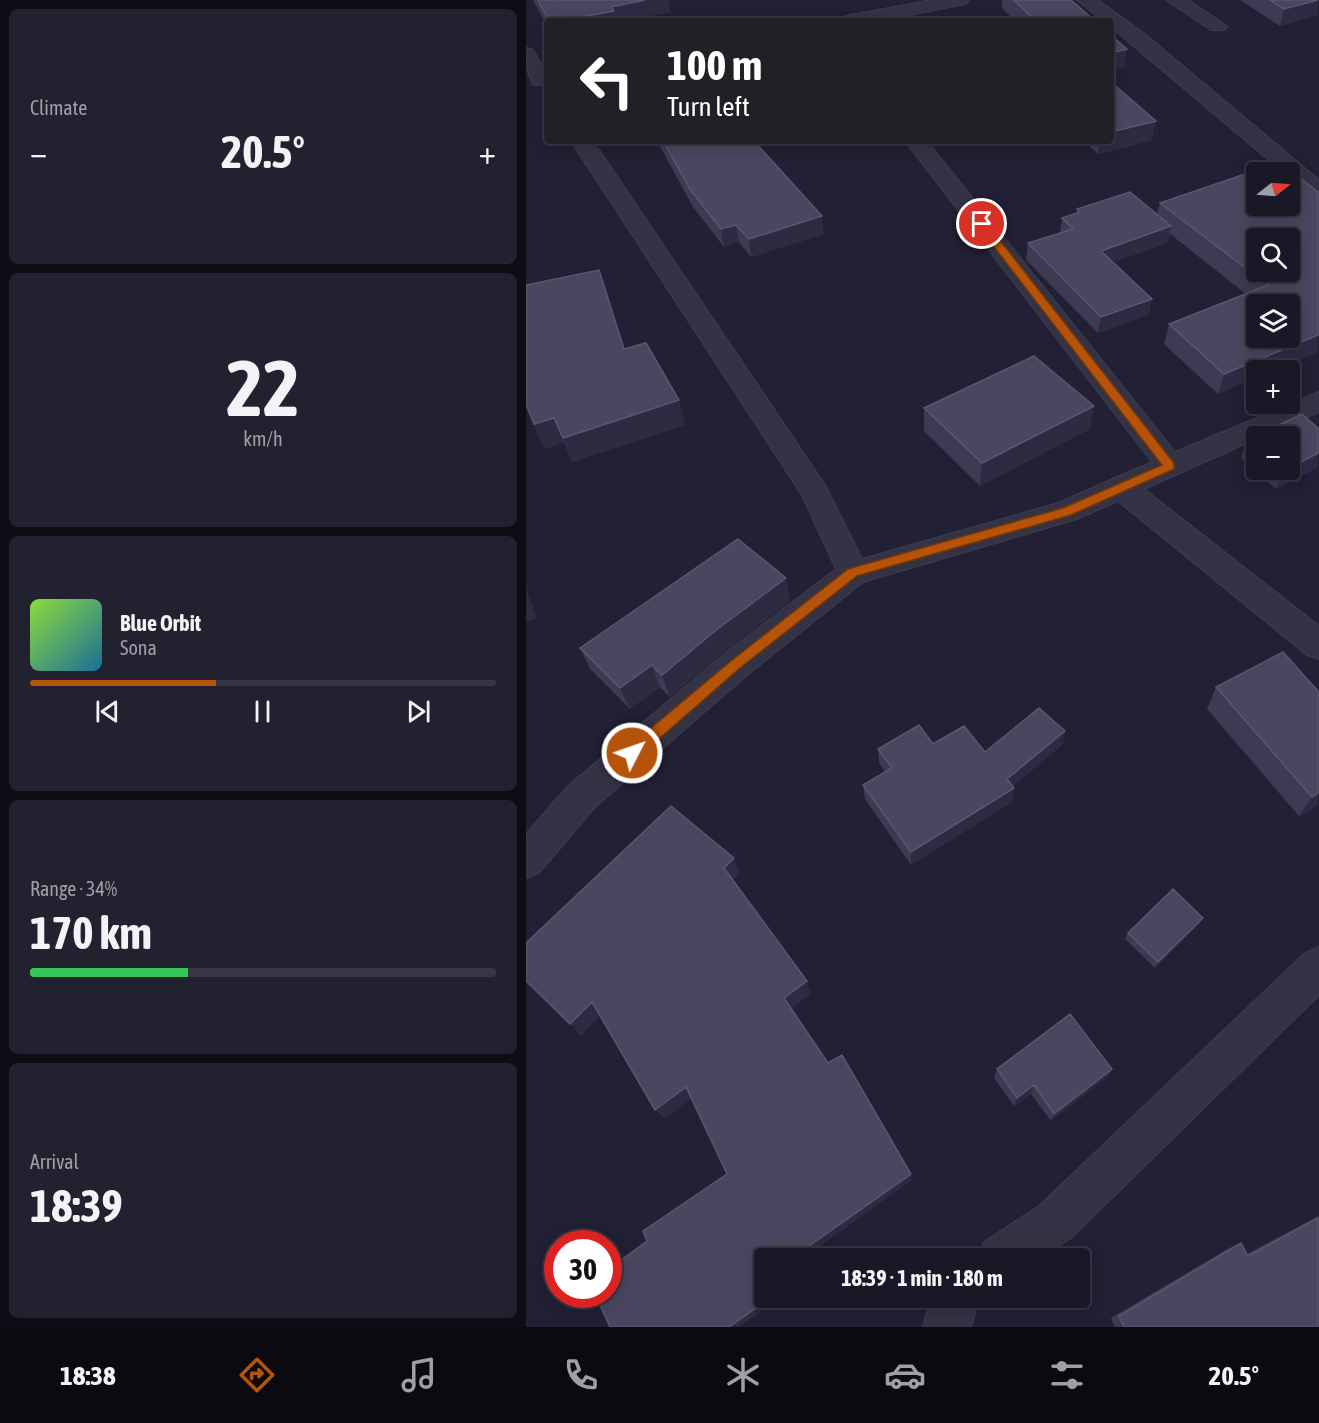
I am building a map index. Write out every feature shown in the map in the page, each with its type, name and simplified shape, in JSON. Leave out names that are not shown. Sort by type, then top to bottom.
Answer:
[{"type":"street","points":[[867,18],[960,0]]},
{"type":"street","points":[[1086,0],[1110,18]]},
{"type":"street","points":[[1175,0],[1218,26]]},
{"type":"street","points":[[1114,21],[1139,39],[1318,192]]},
{"type":"street","points":[[1114,44],[1139,39]]},
{"type":"street","points":[[526,54],[544,81]]},
{"type":"street","points":[[584,144],[815,492],[853,573]]},
{"type":"street","points":[[918,144],[1170,466]]},
{"type":"street","points":[[526,861],[580,798],[735,664],[853,573],[1067,511],[1318,401]]},
{"type":"street","points":[[1121,487],[1298,627],[1318,646]]},
{"type":"street","points":[[1015,1248],[1055,1222],[1318,967]]},
{"type":"street","points":[[947,1327],[952,1308]]},
{"type":"building","points":[[538,0],[645,0],[611,7],[614,11],[577,18],[547,18]]},
{"type":"building","points":[[1014,0],[1071,0],[1092,18],[1033,18]]},
{"type":"building","points":[[1270,0],[1318,0],[1284,9]]},
{"type":"building","points":[[1114,38],[1127,49],[1114,52]]},
{"type":"building","points":[[1114,85],[1156,121],[1114,131]]},
{"type":"building","points":[[665,144],[757,144],[822,216],[749,239],[736,225],[721,229],[690,189]]},
{"type":"building","points":[[1246,174],[1246,216],[1300,216],[1300,178],[1318,192],[1318,335],[1300,342],[1300,294],[1246,294],[1246,348],[1287,348],[1258,360],[1246,360],[1246,365],[1224,374],[1169,324],[1268,285],[1264,282],[1300,282],[1300,228],[1246,228],[1246,268],[1160,203]]},
{"type":"building","points":[[1130,192],[1171,226],[1101,251],[1152,299],[1101,317],[1028,243],[1073,229],[1062,218],[1080,212],[1077,209]]},
{"type":"building","points":[[599,270],[624,349],[646,343],[679,400],[563,438],[554,418],[534,424],[526,404],[526,285]]},
{"type":"building","points":[[1034,356],[1094,406],[982,463],[924,408]]},
{"type":"building","points":[[1302,414],[1318,428],[1318,453],[1300,463],[1300,426],[1277,426]]},
{"type":"building","points":[[738,539],[786,578],[715,631],[662,675],[652,665],[620,688],[580,648]]},
{"type":"building","points":[[1283,652],[1318,691],[1318,793],[1312,797],[1216,687]]},
{"type":"building","points":[[1039,708],[1065,731],[1007,779],[1014,788],[911,852],[863,785],[892,768],[878,749],[919,725],[933,744],[964,726],[985,752]]},
{"type":"building","points":[[671,806],[734,858],[724,868],[807,981],[784,998],[828,1063],[842,1055],[911,1174],[806,1248],[754,1248],[754,1308],[756,1308],[729,1327],[610,1327],[601,1308],[622,1308],[622,1260],[647,1241],[643,1231],[727,1174],[686,1087],[655,1110],[592,1002],[570,1024],[526,981],[526,943]]},
{"type":"building","points":[[1173,889],[1203,918],[1158,962],[1128,933]]},
{"type":"building","points":[[1070,1014],[1112,1069],[1054,1114],[1034,1085],[1017,1098],[997,1069]]},
{"type":"building","points":[[1318,1218],[1318,1327],[1124,1327],[1119,1316],[1241,1243],[1248,1256]]},
{"type":"route","points":[[632,753],[735,664],[853,573],[1067,511],[1170,466],[982,224]]}]
